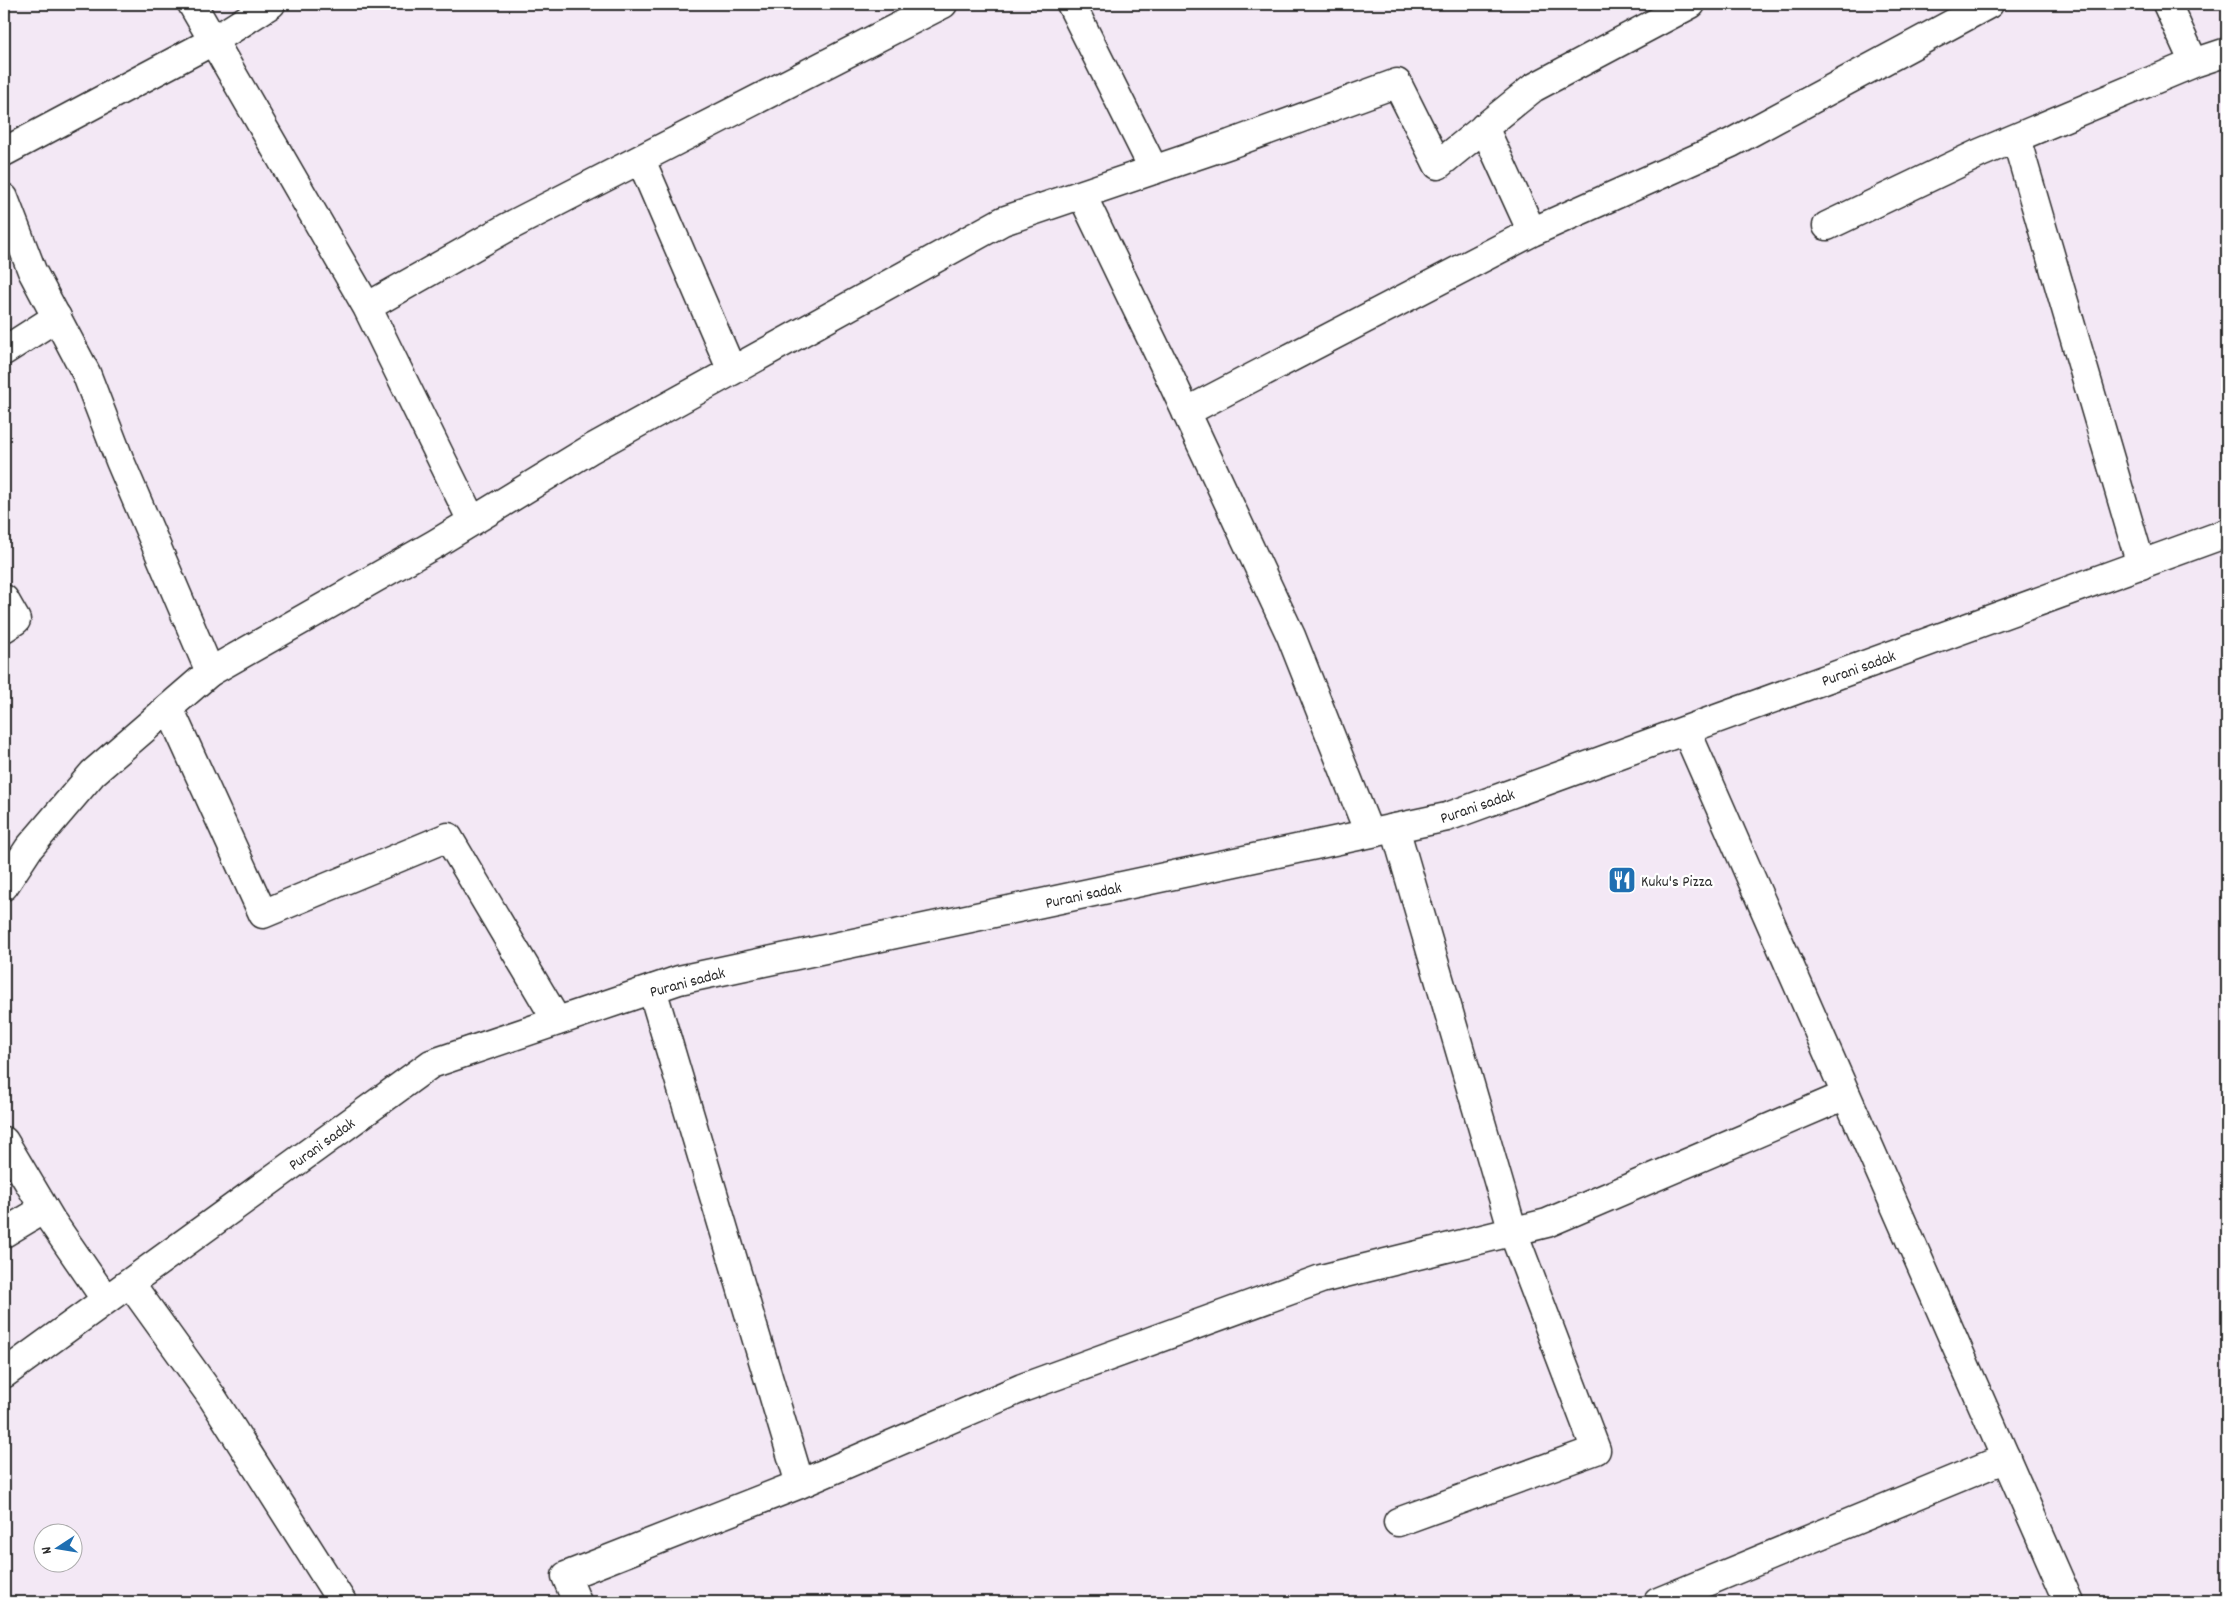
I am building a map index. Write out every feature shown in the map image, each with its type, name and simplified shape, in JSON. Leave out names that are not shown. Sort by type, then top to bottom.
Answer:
[{"type":"street","points":[[192,4],[367,307],[472,521]]},
{"type":"street","points":[[4,152],[213,41],[271,4]]},
{"type":"street","points":[[367,307],[508,227],[943,4]]},
{"type":"street","points":[[1071,4],[1154,170]]},
{"type":"street","points":[[4,886],[29,848],[93,773],[210,672],[472,521],[589,450],[1003,222],[1397,83],[1438,165],[1533,88],[1691,4]]},
{"type":"street","points":[[1186,412],[1532,232],[1731,143],[1988,4]]},
{"type":"street","points":[[2168,4],[2194,63]]},
{"type":"street","points":[[1827,226],[2016,138],[2194,63],[2227,52]]},
{"type":"street","points":[[1484,127],[1532,232]]},
{"type":"street","points":[[2016,138],[2141,564]]},
{"type":"street","points":[[641,160],[732,371]]},
{"type":"street","points":[[1082,195],[1291,636],[1369,833]]},
{"type":"street","points":[[4,198],[32,271],[86,373],[120,461],[210,672]]},
{"type":"street","points":[[4,351],[57,317]]},
{"type":"street","name":"Purani sadak","points":[[4,1374],[431,1064],[679,980],[1447,817],[2227,533]]},
{"type":"street","points":[[4,599],[16,620],[4,628]]},
{"type":"street","points":[[169,708],[263,914],[448,837],[557,1021]]},
{"type":"street","points":[[1686,730],[2069,1602]]},
{"type":"street","points":[[1395,828],[1514,1232],[1596,1450],[1398,1522]]},
{"type":"street","points":[[652,989],[800,1484]]},
{"type":"street","points":[[577,1602],[566,1576],[800,1484],[1022,1388],[1321,1279],[1547,1223],[1846,1094]]},
{"type":"street","points":[[4,1141],[44,1209],[106,1300]]},
{"type":"street","points":[[4,1233],[44,1209]]},
{"type":"street","points":[[130,1283],[212,1397],[342,1602]]},
{"type":"street","points":[[1658,1602],[2006,1458]]},
{"type":"place","name":"Kuku's Pizza","points":[[1622,880]]}]
